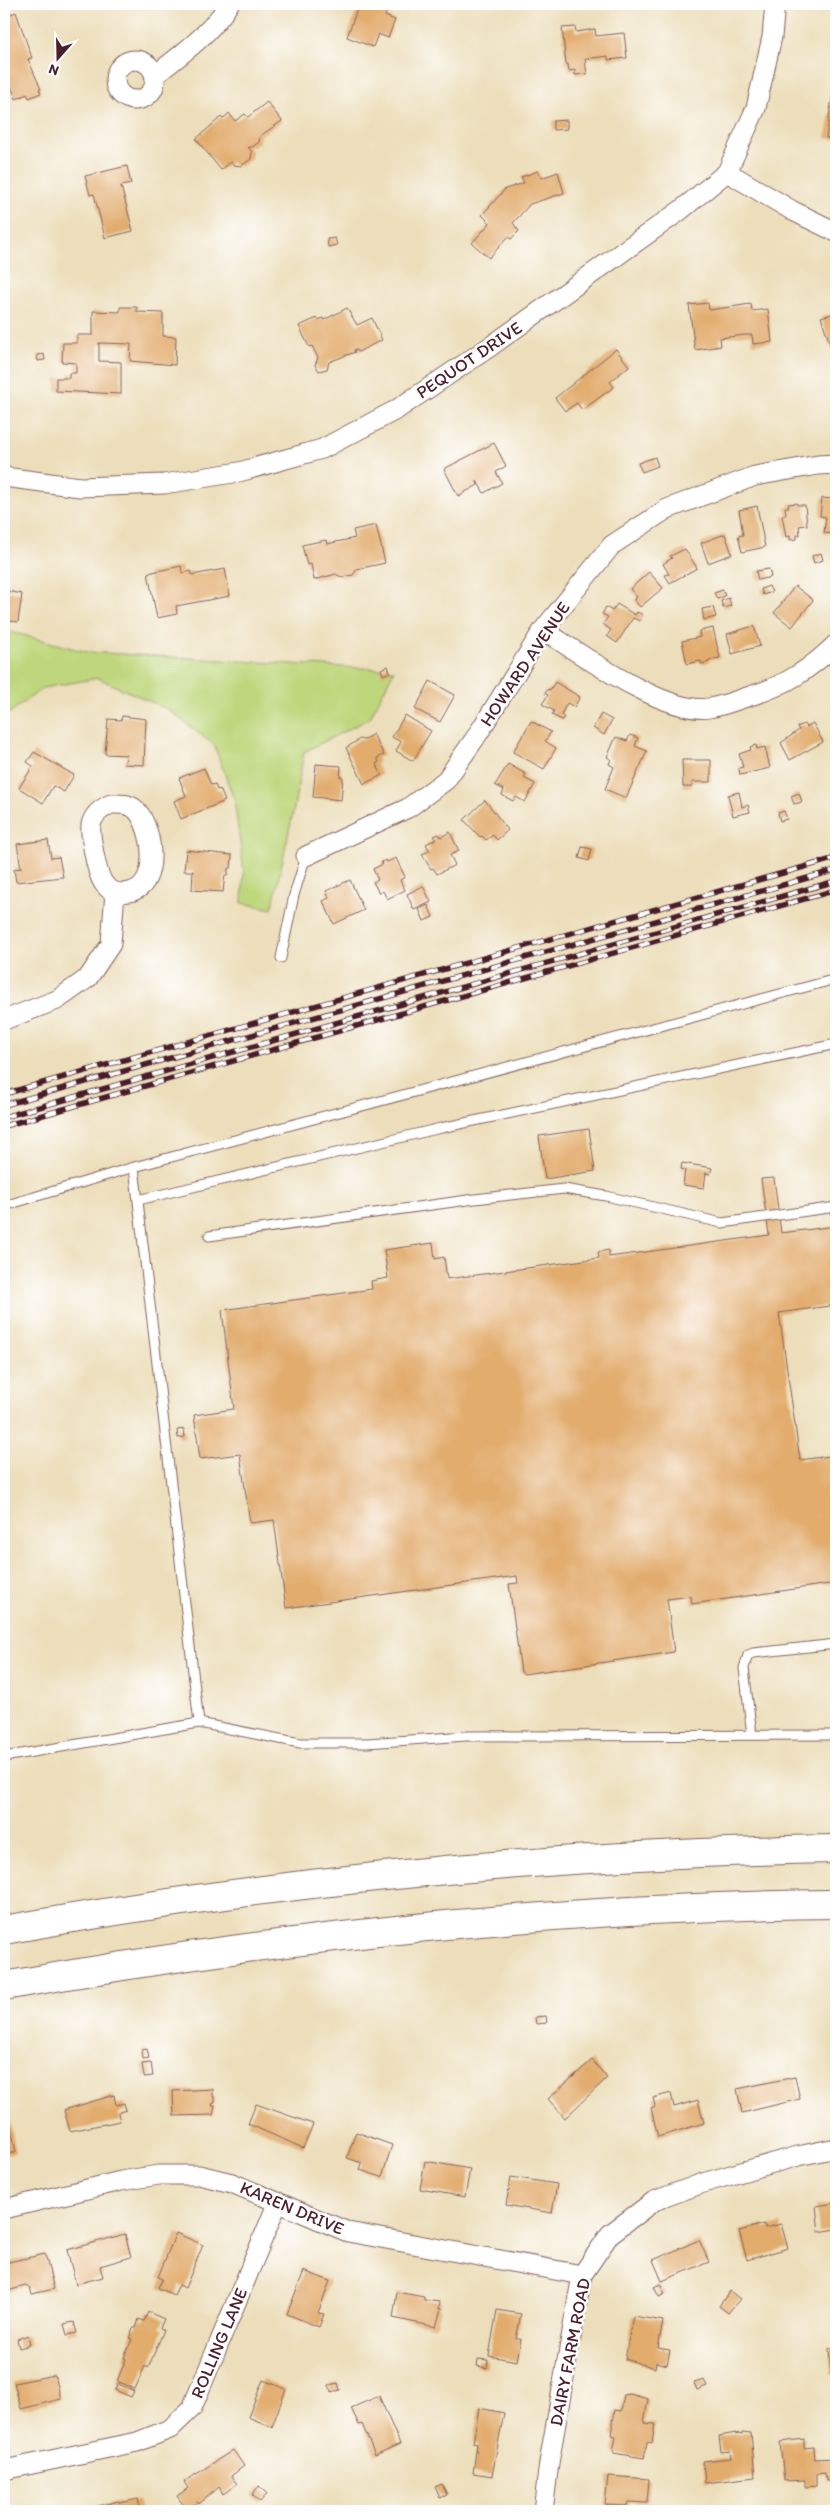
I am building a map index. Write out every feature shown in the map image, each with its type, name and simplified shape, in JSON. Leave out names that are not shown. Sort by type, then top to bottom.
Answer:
[{"type":"highway","points":[[4,1930],[191,1900],[397,1873],[584,1857],[836,1849]]},
{"type":"highway","points":[[4,1986],[186,1955],[391,1929],[588,1912],[718,1906],[836,1904]]},
{"type":"street","points":[[155,75],[178,58],[222,15],[229,4]]},
{"type":"street","name":"PEQUOT DRIVE","points":[[4,477],[80,487],[164,484],[239,472],[322,449],[396,410],[491,346],[680,210],[727,172],[756,108],[772,37],[775,4]]},
{"type":"street","points":[[727,172],[793,211],[836,232]]},
{"type":"street","name":"HOWARD AVENUE","points":[[306,856],[408,808],[446,780],[476,737],[543,630],[612,545],[667,509],[755,476],[818,465],[836,464]]},
{"type":"street","points":[[543,630],[637,688],[673,704],[708,709],[770,690],[814,665],[836,644]]},
{"type":"street","points":[[111,804],[124,804],[133,807],[142,817],[152,862],[151,873],[148,880],[136,890],[127,893],[115,892],[108,888],[98,875],[91,825],[95,816],[104,807],[111,804]]},
{"type":"street","points":[[4,1020],[57,1000],[88,978],[111,944],[115,892]]},
{"type":"street","name":"DAIRY FARM ROAD","points":[[543,2511],[549,2463],[582,2275],[610,2234],[654,2201],[703,2183],[798,2156],[836,2148]]},
{"type":"street","name":"KAREN DRIVE","points":[[4,2210],[121,2181],[160,2175],[200,2175],[232,2183],[348,2232],[582,2275]]},
{"type":"street","name":"ROLLING LANE","points":[[4,2470],[137,2442],[170,2429],[192,2408],[278,2202]]},
{"type":"lane","points":[[280,958],[294,895],[306,856]]},
{"type":"lane","points":[[4,1206],[134,1167],[836,979]]},
{"type":"lane","points":[[138,1200],[441,1128],[836,1044]]},
{"type":"lane","points":[[134,1167],[199,1723]]},
{"type":"lane","points":[[209,1236],[475,1199],[564,1190],[650,1206],[722,1223],[836,1207]]},
{"type":"lane","points":[[752,1735],[744,1668],[748,1655],[753,1652],[836,1644]]},
{"type":"lane","points":[[4,1755],[199,1723],[300,1743],[367,1743],[466,1736],[836,1735]]},
{"type":"green space","points":[[4,630],[87,652],[394,670],[370,718],[304,752],[272,909],[242,903],[244,872],[234,799],[214,745],[169,710],[98,678],[43,688],[4,717]]},
{"type":"building","points":[[359,4],[390,4],[385,16],[395,20],[388,38],[378,34],[373,47],[347,37]]},
{"type":"building","points":[[16,12],[32,58],[28,59],[41,93],[29,98],[27,94],[16,99],[7,76],[4,77],[4,17]]},
{"type":"building","points":[[575,27],[576,32],[595,29],[596,36],[624,33],[627,58],[608,60],[608,56],[585,59],[587,74],[575,75],[575,70],[569,71],[568,64],[566,64],[562,28]]},
{"type":"building","points":[[834,84],[836,84],[836,140],[826,138]]},
{"type":"building","points":[[267,102],[282,121],[260,136],[259,142],[252,147],[248,147],[252,152],[251,159],[241,166],[234,165],[231,162],[221,170],[196,139],[221,117],[223,119],[229,113],[235,121],[245,114],[248,117]]},
{"type":"building","points":[[567,120],[567,129],[553,130],[553,121]]},
{"type":"building","points":[[127,166],[131,184],[121,186],[133,231],[105,238],[94,194],[90,195],[85,176]]},
{"type":"building","points":[[538,171],[541,178],[558,172],[564,193],[530,204],[513,223],[519,231],[511,239],[508,237],[489,258],[472,243],[490,223],[482,215],[505,189],[524,183],[521,177]]},
{"type":"building","points":[[335,238],[337,245],[328,247],[327,239]]},
{"type":"building","points":[[708,303],[709,310],[751,304],[752,311],[768,309],[772,342],[753,344],[752,335],[745,335],[720,338],[721,346],[695,350],[689,305]]},
{"type":"building","points":[[120,307],[137,307],[137,312],[163,313],[163,336],[176,337],[175,365],[130,361],[131,344],[99,343],[99,361],[121,362],[121,394],[56,391],[56,378],[69,378],[69,373],[76,373],[76,363],[62,362],[63,343],[77,343],[77,335],[93,335],[93,311],[120,312]]},
{"type":"building","points":[[347,308],[357,325],[372,318],[382,340],[358,352],[356,349],[354,350],[355,352],[329,362],[327,369],[319,371],[315,365],[318,358],[312,346],[309,347],[299,326],[317,318],[318,320],[323,318],[324,320]]},
{"type":"building","points":[[836,313],[836,346],[831,347],[821,317]]},
{"type":"building","points":[[616,349],[629,366],[610,382],[614,387],[582,410],[577,403],[565,411],[555,398]]},
{"type":"building","points":[[44,354],[45,360],[38,361],[37,355]]},
{"type":"building","points":[[494,443],[506,466],[496,472],[502,483],[484,493],[477,481],[478,485],[458,496],[444,469]]},
{"type":"building","points":[[655,457],[658,466],[642,472],[638,463]]},
{"type":"building","points":[[822,498],[836,499],[836,534],[824,533],[826,517],[820,516]]},
{"type":"building","points":[[797,503],[797,505],[805,505],[807,525],[799,526],[800,535],[797,535],[797,539],[790,540],[790,536],[786,537],[782,515],[786,515],[785,507],[789,507],[788,504]]},
{"type":"building","points":[[757,506],[765,547],[742,552],[738,536],[743,535],[739,510]]},
{"type":"building","points":[[376,525],[385,563],[357,569],[353,575],[341,577],[336,574],[314,580],[311,564],[307,565],[302,545],[326,540],[327,544],[355,538],[353,530]]},
{"type":"building","points":[[725,534],[732,554],[708,563],[701,543]]},
{"type":"building","points":[[685,549],[697,568],[670,583],[665,575],[669,574],[663,564],[672,558],[670,556]]},
{"type":"building","points":[[821,553],[823,560],[814,563],[812,556]]},
{"type":"building","points":[[181,566],[182,573],[191,571],[192,575],[225,569],[230,596],[176,606],[177,614],[157,618],[148,573]]},
{"type":"building","points":[[769,569],[771,577],[758,580],[756,571]]},
{"type":"building","points":[[649,572],[663,588],[640,607],[634,600],[637,597],[630,589]]},
{"type":"building","points":[[769,586],[772,592],[763,595],[761,589]]},
{"type":"building","points":[[795,586],[813,600],[792,627],[774,613]]},
{"type":"building","points":[[723,590],[725,596],[717,599],[714,593]]},
{"type":"building","points":[[7,591],[22,594],[18,622],[4,620],[4,593]]},
{"type":"building","points":[[729,598],[731,606],[723,608],[721,601]]},
{"type":"building","points":[[617,604],[635,615],[637,612],[643,615],[640,621],[633,618],[617,643],[607,636],[611,630],[603,624],[608,617],[602,614],[606,607],[612,611]]},
{"type":"building","points":[[713,607],[716,617],[704,620],[702,609]]},
{"type":"building","points":[[754,626],[760,646],[732,654],[727,634]]},
{"type":"building","points":[[713,628],[720,658],[701,664],[701,661],[687,664],[682,641],[700,637],[699,631]]},
{"type":"building","points":[[388,666],[390,672],[383,675],[381,669]]},
{"type":"building","points":[[430,681],[455,695],[440,722],[415,709]]},
{"type":"building","points":[[555,682],[580,697],[574,707],[567,703],[561,715],[564,717],[562,720],[552,715],[554,711],[542,704],[548,695],[545,693],[548,689],[550,690]]},
{"type":"building","points":[[601,714],[612,720],[604,735],[593,728]]},
{"type":"building","points":[[405,715],[431,731],[413,761],[396,751],[401,742],[392,737]]},
{"type":"building","points":[[122,716],[146,719],[144,765],[124,764],[127,755],[105,754],[108,719],[121,720]]},
{"type":"building","points":[[531,721],[551,732],[545,741],[556,748],[544,769],[513,752]]},
{"type":"building","points":[[813,723],[823,742],[790,760],[781,743],[799,730],[797,727],[804,724],[806,727]]},
{"type":"building","points":[[373,734],[384,755],[377,758],[379,762],[376,764],[382,775],[364,784],[346,748],[360,739],[363,740]]},
{"type":"building","points":[[630,735],[638,738],[635,746],[647,751],[626,798],[605,789],[614,767],[609,764],[611,759],[607,757],[616,737],[627,741]]},
{"type":"building","points":[[756,745],[757,749],[765,747],[770,768],[740,775],[739,768],[743,767],[739,754],[751,750],[750,747]]},
{"type":"building","points":[[34,752],[74,775],[64,792],[53,786],[43,803],[19,788],[33,766],[27,762]]},
{"type":"building","points":[[682,760],[711,760],[711,782],[692,782],[692,787],[683,787]]},
{"type":"building","points":[[316,764],[341,766],[340,777],[343,777],[341,800],[313,797]]},
{"type":"building","points":[[508,764],[526,774],[524,778],[535,784],[525,802],[516,797],[513,801],[502,795],[504,790],[495,785]]},
{"type":"building","points":[[204,768],[211,785],[215,784],[217,790],[220,789],[225,801],[181,819],[174,801],[186,796],[179,778]]},
{"type":"building","points":[[739,792],[742,807],[748,805],[750,812],[733,816],[728,795]]},
{"type":"building","points":[[799,793],[802,802],[794,804],[791,796]]},
{"type":"building","points":[[485,800],[508,830],[497,840],[493,835],[486,840],[482,836],[480,837],[464,820]]},
{"type":"building","points":[[784,811],[787,819],[780,821],[778,813]]},
{"type":"building","points":[[450,832],[459,851],[450,855],[455,865],[437,874],[433,868],[431,869],[422,854],[430,851],[426,844],[436,839],[434,836],[439,834],[441,837]]},
{"type":"building","points":[[48,840],[51,858],[59,857],[63,877],[16,882],[14,869],[21,868],[17,844]]},
{"type":"building","points":[[582,847],[592,849],[589,861],[579,858]]},
{"type":"building","points":[[186,850],[232,855],[231,868],[228,868],[228,875],[225,875],[223,892],[192,890],[193,871],[184,871]]},
{"type":"building","points":[[396,858],[405,877],[400,880],[405,890],[387,899],[383,891],[379,893],[373,882],[378,880],[373,869],[383,864],[381,862],[386,860],[387,862]]},
{"type":"building","points":[[350,880],[364,910],[334,924],[323,901],[329,898],[326,891]]},
{"type":"building","points":[[423,886],[431,902],[414,910],[407,894]]},
{"type":"building","points":[[428,905],[433,917],[424,921],[419,909]]},
{"type":"building","points":[[589,1129],[595,1171],[545,1179],[539,1136]]},
{"type":"building","points":[[682,1163],[712,1168],[710,1174],[706,1173],[704,1188],[683,1185],[685,1170],[681,1169]]},
{"type":"building","points":[[774,1178],[781,1233],[836,1226],[836,1305],[779,1313],[800,1460],[836,1455],[836,1583],[692,1604],[691,1596],[667,1599],[674,1652],[524,1674],[521,1672],[509,1584],[518,1583],[517,1576],[286,1608],[274,1520],[250,1523],[240,1454],[200,1459],[194,1415],[234,1409],[222,1310],[372,1289],[371,1281],[388,1278],[384,1250],[433,1243],[435,1259],[444,1257],[447,1279],[599,1258],[598,1252],[609,1250],[609,1257],[769,1235],[761,1179]]},
{"type":"building","points":[[184,1429],[185,1437],[178,1438],[177,1430]]},
{"type":"building","points":[[546,2016],[547,2023],[536,2024],[535,2017]]},
{"type":"building","points":[[147,2049],[149,2058],[143,2059],[142,2050]]},
{"type":"building","points":[[592,2060],[607,2078],[565,2118],[548,2099]]},
{"type":"building","points":[[151,2063],[153,2076],[144,2077],[142,2064]]},
{"type":"building","points":[[795,2077],[800,2099],[742,2113],[737,2089]]},
{"type":"building","points":[[213,2089],[215,2103],[212,2106],[215,2106],[213,2115],[174,2116],[173,2091]]},
{"type":"building","points":[[671,2093],[674,2107],[698,2100],[704,2123],[658,2137],[651,2108],[655,2106],[653,2098]]},
{"type":"building","points":[[114,2095],[116,2105],[124,2103],[126,2110],[118,2113],[120,2121],[70,2131],[64,2110]]},
{"type":"building","points":[[256,2104],[313,2124],[303,2148],[248,2124]]},
{"type":"building","points":[[10,2123],[16,2152],[4,2155],[4,2125]]},
{"type":"building","points":[[356,2132],[392,2145],[382,2177],[360,2170],[362,2163],[347,2158]]},
{"type":"building","points":[[425,2161],[470,2169],[465,2197],[420,2189]]},
{"type":"building","points":[[511,2177],[557,2184],[552,2213],[506,2205]]},
{"type":"building","points":[[836,2203],[836,2229],[819,2232],[816,2206]]},
{"type":"building","points":[[764,2224],[765,2228],[781,2224],[788,2248],[747,2260],[739,2231]]},
{"type":"building","points":[[176,2233],[203,2245],[185,2288],[179,2285],[174,2295],[158,2288],[162,2279],[158,2277]]},
{"type":"building","points":[[125,2234],[131,2257],[100,2266],[103,2277],[76,2284],[67,2250]]},
{"type":"building","points":[[699,2240],[709,2262],[662,2281],[653,2260]]},
{"type":"building","points":[[45,2254],[54,2289],[32,2294],[30,2288],[25,2286],[4,2292],[4,2263]]},
{"type":"building","points":[[304,2271],[330,2281],[318,2313],[324,2314],[319,2327],[287,2314]]},
{"type":"building","points":[[660,2284],[665,2294],[659,2297],[654,2287]]},
{"type":"building","points":[[730,2291],[740,2299],[728,2313],[719,2306]]},
{"type":"building","points":[[397,2292],[424,2297],[424,2300],[440,2302],[439,2309],[441,2309],[436,2327],[393,2318]]},
{"type":"building","points":[[497,2310],[521,2314],[516,2339],[521,2339],[517,2361],[489,2356]]},
{"type":"building","points":[[148,2312],[164,2319],[160,2328],[164,2330],[148,2368],[145,2366],[135,2389],[117,2381],[126,2359],[124,2358],[132,2339],[129,2338],[133,2328],[136,2328],[139,2319],[144,2321]]},
{"type":"building","points":[[633,2316],[663,2321],[658,2348],[670,2350],[667,2365],[656,2362],[655,2368],[625,2359]]},
{"type":"building","points":[[74,2322],[77,2333],[67,2335],[64,2324]]},
{"type":"building","points":[[28,2335],[30,2345],[19,2348],[17,2339]]},
{"type":"building","points":[[836,2347],[836,2375],[831,2375],[829,2348]]},
{"type":"building","points":[[478,2359],[488,2360],[487,2368],[477,2366]]},
{"type":"building","points":[[55,2375],[61,2399],[21,2409],[14,2383]]},
{"type":"building","points":[[263,2380],[286,2389],[272,2427],[248,2417]]},
{"type":"building","points":[[704,2380],[707,2386],[697,2390],[694,2383]]},
{"type":"building","points":[[338,2383],[340,2390],[331,2393],[329,2385]]},
{"type":"building","points":[[118,2384],[134,2391],[131,2397],[115,2390]]},
{"type":"building","points":[[630,2394],[648,2399],[644,2423],[655,2424],[652,2443],[647,2442],[644,2458],[613,2453],[616,2436],[611,2435],[615,2410],[621,2411],[624,2395]]},
{"type":"building","points":[[379,2396],[400,2444],[375,2455],[362,2424],[359,2425],[351,2408]]},
{"type":"building","points":[[479,2408],[504,2413],[492,2476],[473,2473],[477,2444],[473,2443]]},
{"type":"building","points":[[742,2432],[751,2433],[755,2477],[705,2483],[703,2461],[731,2458],[730,2451],[721,2452],[719,2436],[736,2433],[736,2435],[738,2433],[742,2434]]},
{"type":"building","points":[[804,2439],[804,2448],[814,2447],[815,2459],[836,2458],[836,2480],[826,2481],[825,2473],[816,2474],[816,2486],[805,2487],[805,2480],[784,2481],[780,2442]]},
{"type":"building","points":[[233,2450],[244,2466],[231,2476],[237,2484],[223,2494],[219,2487],[199,2504],[198,2502],[187,2510],[177,2496],[188,2488],[184,2482]]},
{"type":"building","points":[[608,2476],[649,2479],[647,2503],[628,2502],[627,2506],[605,2505]]},
{"type":"building","points":[[442,2484],[447,2495],[440,2498],[435,2487]]},
{"type":"building","points":[[259,2486],[267,2494],[260,2502],[252,2495]]},
{"type":"building","points":[[138,2499],[141,2511],[77,2511],[119,2501],[120,2503]]},
{"type":"railway","points":[[4,1094],[836,858]]},
{"type":"railway","points":[[4,1105],[836,870]]},
{"type":"railway","points":[[4,1117],[836,881]]},
{"type":"railway","points":[[4,1126],[836,890]]}]
